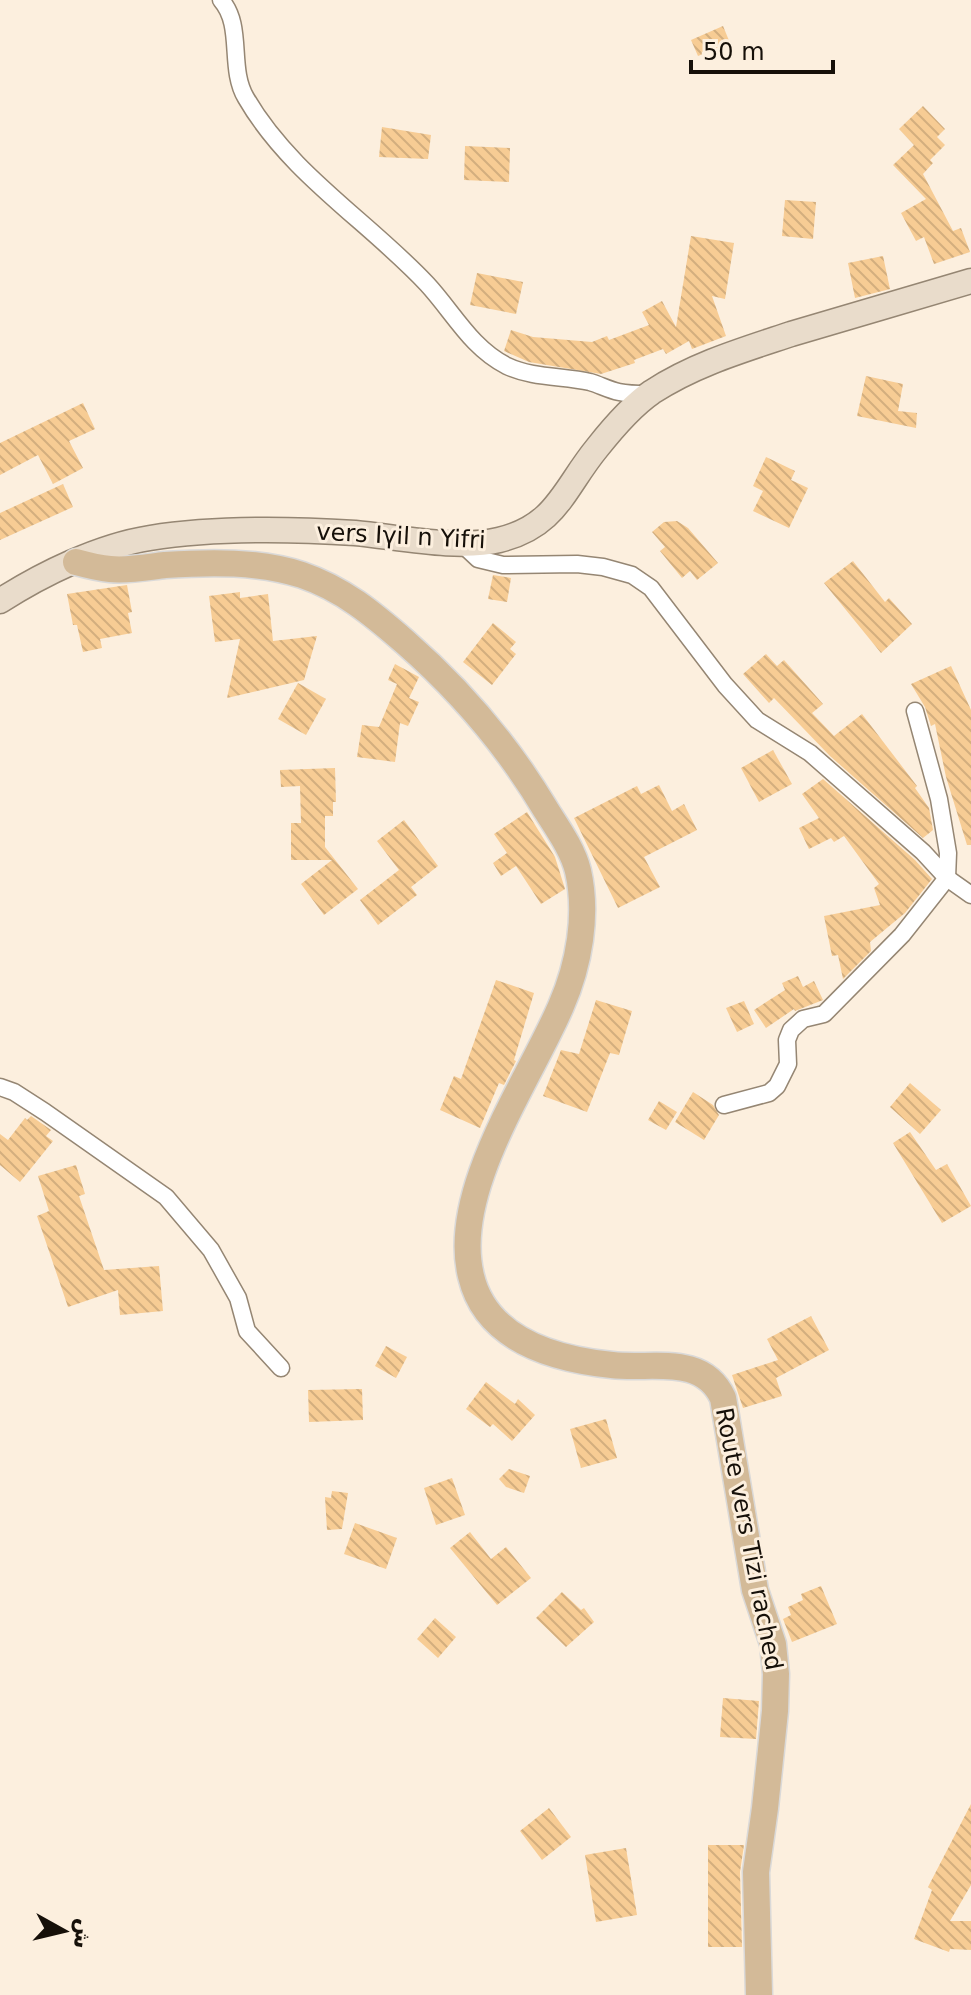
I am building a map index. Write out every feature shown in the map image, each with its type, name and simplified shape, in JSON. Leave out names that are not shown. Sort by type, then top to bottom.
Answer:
[{"type":"main road","name":"vers Iγil n Yifri","points":[[0,601],[34,579],[112,547],[149,538],[213,533],[352,533],[461,543],[497,541],[544,520],[565,497],[596,449],[649,394],[682,374],[745,350],[971,281]]},
{"type":"main road","name":"Route vers Tizi rached","points":[[76,562],[112,569],[171,565],[264,566],[301,575],[343,591],[446,678],[501,742],[563,838],[577,869],[583,909],[579,945],[561,1008],[494,1142],[469,1229],[467,1253],[471,1279],[501,1329],[532,1348],[615,1366],[656,1364],[686,1368],[711,1379],[723,1398],[755,1590],[773,1644],[776,1674],[770,1767],[756,1872],[759,1995]]},
{"type":"street","points":[[221,0],[232,15],[239,81],[244,96],[275,140],[427,285],[460,327],[488,354],[520,370],[592,383],[617,392],[649,394]]},
{"type":"street","points":[[461,543],[478,559],[503,565],[577,564],[603,567],[632,575],[651,588],[725,685],[757,720],[810,753],[913,843],[947,878],[971,895]]},
{"type":"street","points":[[724,1105],[769,1093],[777,1086],[788,1064],[787,1040],[791,1030],[803,1019],[824,1014],[902,935],[947,878],[948,853],[939,799],[915,711]]},
{"type":"street","points":[[0,1087],[14,1092],[45,1112],[166,1197],[211,1250],[238,1298],[247,1331],[281,1368]]},
{"type":"building","points":[[723,26],[730,43],[698,56],[691,40]]},
{"type":"building","points":[[923,106],[945,129],[937,137],[945,145],[930,160],[933,163],[923,174],[953,231],[961,228],[970,252],[934,264],[924,237],[916,241],[901,213],[926,199],[893,165],[914,145],[899,129]]},
{"type":"building","points":[[382,127],[431,135],[428,159],[379,157]]},
{"type":"building","points":[[465,146],[510,148],[509,182],[464,180]]},
{"type":"building","points":[[785,200],[816,202],[813,239],[782,236]]},
{"type":"building","points":[[691,236],[734,243],[725,299],[712,296],[726,336],[692,349],[689,341],[666,354],[663,349],[634,360],[635,363],[601,374],[529,362],[504,351],[511,330],[533,337],[592,342],[607,336],[609,340],[649,325],[642,312],[662,301],[676,327]]},
{"type":"building","points":[[883,256],[890,289],[855,298],[848,263]]},
{"type":"building","points":[[477,273],[523,282],[516,314],[470,305]]},
{"type":"building","points":[[866,376],[903,384],[898,411],[917,413],[916,428],[857,416]]},
{"type":"building","points":[[83,403],[95,429],[69,441],[83,468],[53,484],[38,455],[0,475],[0,443]]},
{"type":"building","points":[[766,457],[795,471],[791,480],[808,488],[789,528],[753,511],[763,491],[753,486]]},
{"type":"building","points":[[63,484],[73,507],[0,540],[0,513]]},
{"type":"building","points":[[677,521],[688,528],[718,563],[697,580],[690,571],[682,578],[660,551],[665,547],[652,532],[664,522]]},
{"type":"building","points":[[853,561],[885,602],[889,598],[912,624],[881,653],[824,583]]},
{"type":"building","points":[[493,575],[511,578],[507,602],[488,599]]},
{"type":"building","points":[[127,585],[132,633],[100,639],[102,648],[83,652],[77,625],[73,625],[67,594]]},
{"type":"building","points":[[240,592],[240,598],[268,594],[273,641],[317,636],[304,680],[227,698],[240,639],[215,642],[209,596]]},
{"type":"building","points":[[493,623],[516,642],[510,649],[516,654],[492,685],[463,662]]},
{"type":"building","points":[[766,654],[777,666],[784,660],[823,704],[812,713],[834,736],[862,714],[917,786],[915,788],[929,808],[933,830],[923,838],[830,756],[774,698],[769,703],[743,674]]},
{"type":"building","points":[[395,664],[419,677],[409,698],[419,702],[408,726],[400,723],[395,762],[357,757],[362,725],[379,727],[397,684],[388,680]]},
{"type":"building","points":[[951,666],[971,710],[971,845],[967,845],[946,777],[935,724],[931,726],[925,707],[911,684]]},
{"type":"building","points":[[298,683],[326,699],[306,735],[278,719]]},
{"type":"building","points":[[773,750],[792,784],[759,802],[741,768]]},
{"type":"building","points":[[335,768],[336,802],[333,802],[333,816],[325,816],[325,847],[358,889],[324,915],[301,884],[332,860],[291,860],[291,823],[301,823],[300,786],[281,787],[280,770]]},
{"type":"building","points":[[823,779],[915,860],[932,879],[905,913],[870,942],[871,951],[843,979],[838,955],[832,956],[824,916],[880,905],[874,888],[879,884],[844,836],[834,842],[831,838],[809,849],[799,828],[819,818],[802,794]]},
{"type":"building","points":[[659,785],[672,811],[684,804],[697,830],[644,857],[660,887],[618,908],[574,818],[637,786],[641,794]]},
{"type":"building","points":[[527,812],[555,857],[565,889],[541,904],[516,866],[501,876],[493,863],[507,853],[494,834]]},
{"type":"building","points":[[404,820],[438,866],[411,887],[417,895],[378,925],[360,900],[399,870],[377,841]]},
{"type":"building","points":[[798,976],[803,987],[814,981],[823,1000],[794,1009],[766,1028],[754,1010],[785,990],[782,983]]},
{"type":"building","points":[[496,980],[534,993],[516,1061],[504,1085],[499,1083],[480,1128],[440,1110],[454,1076],[461,1079]]},
{"type":"building","points":[[596,1000],[632,1011],[619,1055],[610,1053],[587,1112],[543,1096],[561,1050],[579,1054]]},
{"type":"building","points":[[744,1001],[754,1024],[737,1032],[726,1008]]},
{"type":"building","points":[[910,1083],[941,1110],[920,1134],[890,1107]]},
{"type":"building","points":[[693,1092],[713,1105],[719,1115],[704,1140],[675,1122]]},
{"type":"building","points":[[659,1101],[677,1112],[666,1130],[648,1120]]},
{"type":"building","points":[[31,1116],[51,1130],[46,1136],[53,1141],[20,1182],[0,1165],[0,1134],[8,1140],[25,1118],[27,1120]]},
{"type":"building","points":[[910,1132],[936,1170],[947,1164],[971,1206],[942,1223],[893,1143]]},
{"type":"building","points":[[76,1165],[85,1194],[79,1196],[104,1270],[159,1266],[163,1311],[120,1315],[118,1290],[68,1307],[37,1216],[49,1211],[38,1176]]},
{"type":"building","points":[[811,1316],[829,1350],[776,1378],[782,1396],[743,1408],[732,1375],[778,1360],[767,1339]]},
{"type":"building","points":[[386,1346],[407,1357],[396,1378],[375,1366]]},
{"type":"building","points":[[486,1382],[515,1404],[518,1399],[535,1415],[512,1441],[493,1424],[490,1427],[466,1409]]},
{"type":"building","points":[[362,1389],[363,1420],[309,1422],[308,1390]]},
{"type":"building","points":[[606,1419],[617,1458],[581,1468],[570,1429]]},
{"type":"building","points":[[509,1469],[530,1476],[524,1493],[506,1487],[499,1479]]},
{"type":"building","points":[[452,1478],[465,1515],[436,1525],[424,1488]]},
{"type":"building","points":[[332,1491],[348,1493],[342,1529],[327,1530],[325,1497],[331,1498]]},
{"type":"building","points":[[355,1523],[397,1538],[386,1569],[344,1554]]},
{"type":"building","points":[[470,1532],[491,1559],[506,1547],[531,1578],[497,1605],[450,1548]]},
{"type":"building","points":[[821,1586],[837,1624],[792,1642],[783,1619],[791,1615],[788,1607],[803,1600],[801,1594]]},
{"type":"building","points":[[562,1592],[581,1610],[584,1608],[594,1622],[566,1647],[536,1618]]},
{"type":"building","points":[[435,1618],[456,1637],[438,1658],[417,1639]]},
{"type":"building","points":[[723,1698],[759,1701],[756,1739],[720,1737]]},
{"type":"building","points":[[971,1804],[971,1885],[950,1921],[971,1921],[971,1950],[950,1949],[949,1952],[914,1939],[932,1890],[928,1887]]},
{"type":"building","points":[[549,1808],[571,1837],[542,1860],[520,1831]]},
{"type":"building","points":[[708,1845],[744,1845],[740,1872],[742,1947],[708,1947]]},
{"type":"building","points":[[626,1848],[637,1915],[596,1922],[585,1855]]}]
